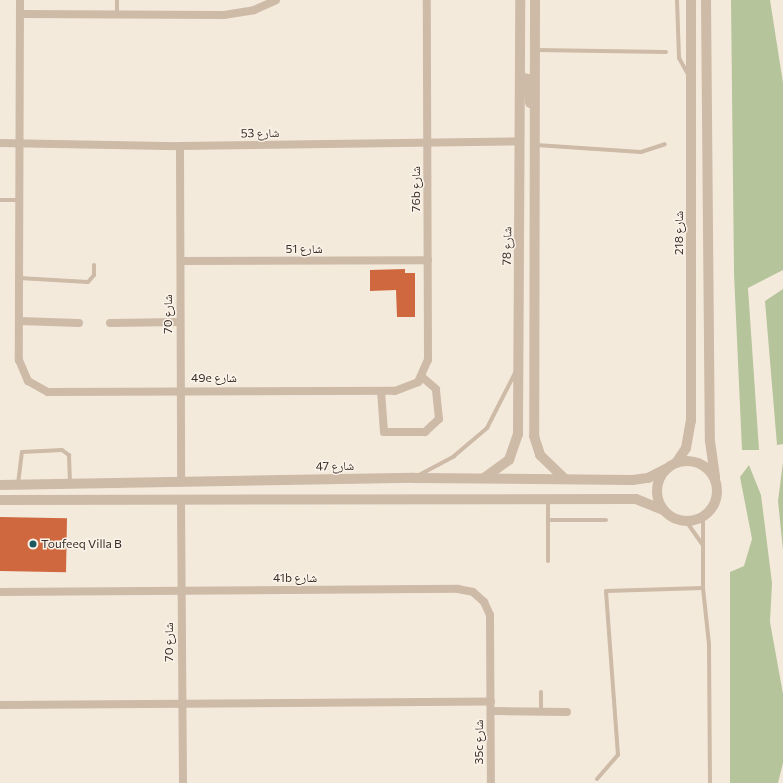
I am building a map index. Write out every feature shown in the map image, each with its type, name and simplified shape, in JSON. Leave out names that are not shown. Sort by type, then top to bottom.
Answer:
[{"type":"street","points":[[20,0],[19,321],[79,323]]},
{"type":"street","points":[[20,14],[229,15],[276,0]]},
{"type":"street","name":"76b شارع","points":[[422,377],[428,360],[427,0]]},
{"type":"street","name":"شارع 78","points":[[484,478],[509,460],[515,448],[518,365],[520,0]]},
{"type":"street","points":[[525,0],[527,18],[536,19]]},
{"type":"street","points":[[536,0],[534,436],[540,455],[564,478]]},
{"type":"street","name":"شارع 218","points":[[672,465],[689,439],[692,421],[691,0]]},
{"type":"street","points":[[0,500],[636,499],[686,521],[703,517],[718,495],[714,478],[710,441],[706,0]]},
{"type":"street","points":[[520,77],[528,79],[530,107],[536,117]]},
{"type":"street","name":"شارع 53","points":[[0,143],[180,146],[428,141],[520,141]]},
{"type":"street","name":"شارع 70","points":[[180,146],[181,482]]},
{"type":"street","name":"شارع 51","points":[[181,261],[428,260]]},
{"type":"street","name":"49e شارع","points":[[19,321],[19,360],[28,381],[48,392],[180,389],[381,391],[408,388],[422,377]]},
{"type":"street","points":[[110,323],[180,322]]},
{"type":"street","points":[[381,391],[384,432],[425,432],[438,419],[436,388],[422,377]]},
{"type":"street","points":[[663,510],[657,491],[660,478],[672,465],[698,463],[714,478]]},
{"type":"street","name":"شارع 47","points":[[0,485],[414,478],[640,479],[672,465]]},
{"type":"street","name":"شارع 70","points":[[181,500],[182,783]]},
{"type":"street","name":"41b شارع","points":[[0,592],[458,589],[473,592],[484,602],[490,615],[491,702]]},
{"type":"street","points":[[0,705],[491,702]]},
{"type":"street","name":"35c شارع","points":[[491,702],[491,783]]},
{"type":"street","points":[[491,711],[567,712]]},
{"type":"lane","points":[[117,0],[117,15]]},
{"type":"lane","points":[[678,0],[679,58],[684,73],[692,80]]},
{"type":"lane","points":[[536,50],[666,52]]},
{"type":"lane","points":[[536,144],[641,152],[665,144]]},
{"type":"lane","points":[[0,200],[19,200]]},
{"type":"lane","points":[[19,278],[88,282],[94,275],[94,265]]},
{"type":"lane","points":[[414,478],[454,456],[487,428],[518,365]]},
{"type":"lane","points":[[18,485],[20,453],[55,450],[65,450],[69,455],[70,484]]},
{"type":"lane","points":[[548,499],[548,561]]},
{"type":"lane","points":[[703,517],[703,588],[709,644],[710,783]]},
{"type":"lane","points":[[548,520],[606,520]]},
{"type":"lane","points":[[686,521],[703,545]]},
{"type":"lane","points":[[597,779],[618,755],[606,591],[703,588]]},
{"type":"lane","points":[[541,692],[541,712]]},
{"type":"green space","points":[[731,0],[770,0],[783,83],[783,270],[748,288],[759,450],[742,450],[734,274]]},
{"type":"green space","points":[[783,289],[783,444],[777,445],[765,301]]},
{"type":"green space","points":[[783,462],[783,550],[778,501]]},
{"type":"green space","points":[[749,465],[761,495],[772,583],[770,622],[783,694],[783,763],[778,783],[730,783],[730,572],[744,566],[752,539],[740,477]]},
{"type":"building","points":[[405,269],[405,273],[415,273],[415,317],[397,317],[396,290],[370,291],[370,270]]},
{"type":"building","name":"Toufeeq Villa B","points":[[0,517],[67,518],[66,572],[0,571]]},
{"type":"place","name":"Toufeeq Villa B","points":[[33,544]]}]
